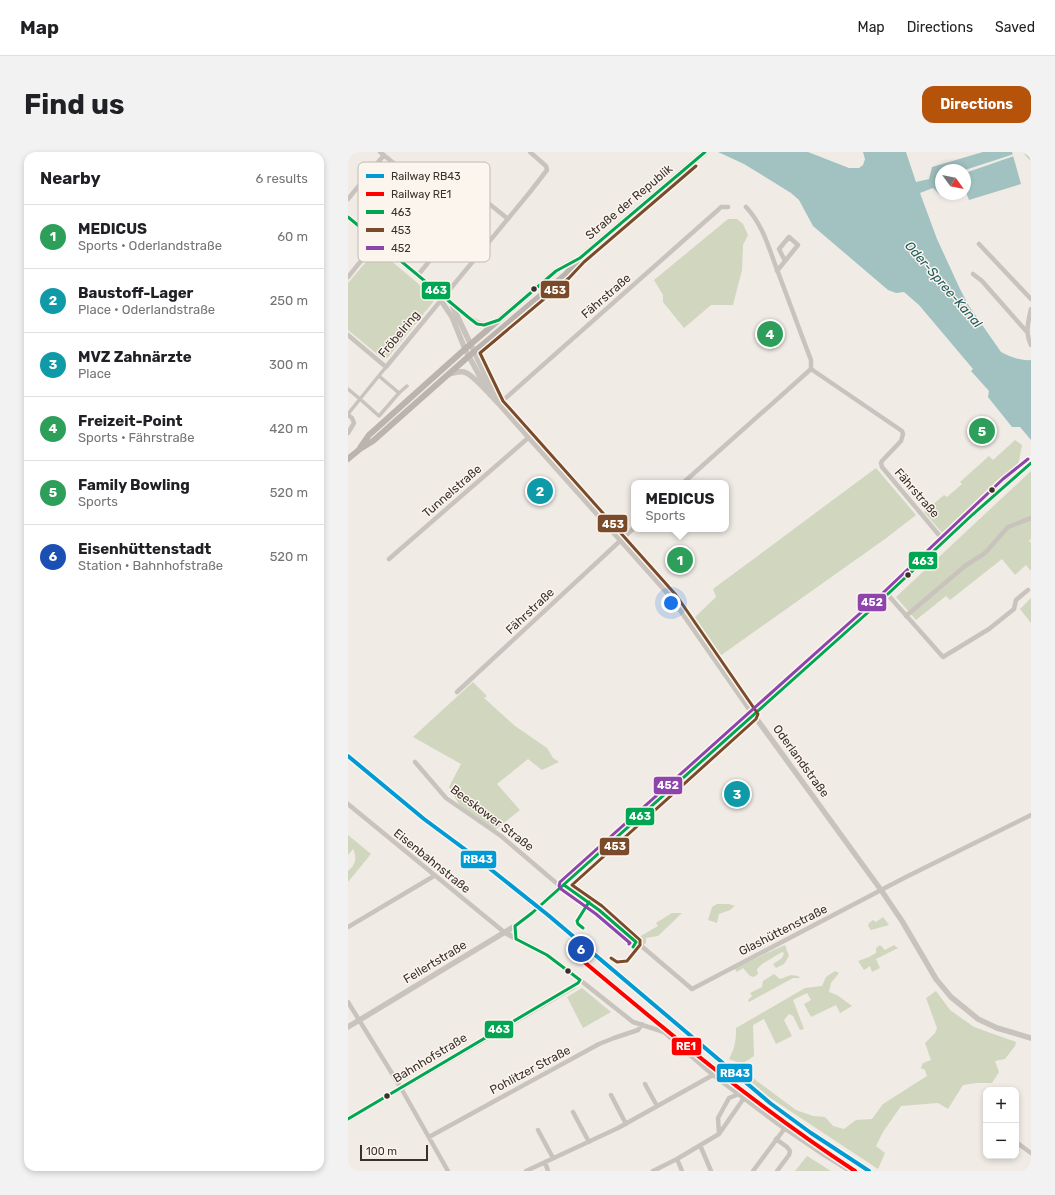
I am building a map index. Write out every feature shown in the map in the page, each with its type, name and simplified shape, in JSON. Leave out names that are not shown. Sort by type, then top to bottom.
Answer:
[{"type":"main road","name":"Straße der Republik","points":[[348,459],[373,441],[448,374],[566,274],[580,258],[705,152]]},
{"type":"main road","name":"Straße der Republik","points":[[360,449],[369,435],[499,320],[556,272],[580,258]]},
{"type":"street","name":"Fröbelring","points":[[490,241],[547,170],[546,166],[530,152]]},
{"type":"street","points":[[1026,152],[1031,158]]},
{"type":"street","points":[[376,162],[382,154],[392,162]]},
{"type":"street","points":[[348,199],[358,186]]},
{"type":"street","points":[[490,204],[508,219]]},
{"type":"street","name":"Fährstraße","points":[[499,404],[721,207],[728,207]]},
{"type":"street","points":[[686,480],[811,368],[811,360],[777,271],[755,217],[746,207]]},
{"type":"street","points":[[348,216],[358,225]]},
{"type":"street","points":[[777,271],[798,245],[789,237],[779,249],[785,261]]},
{"type":"street","points":[[979,244],[1031,299]]},
{"type":"street","points":[[348,277],[360,262]]},
{"type":"street","points":[[402,262],[433,288],[442,299],[452,317],[466,349],[472,354]]},
{"type":"street","points":[[418,275],[429,262]]},
{"type":"street","name":"Fröbelring","points":[[348,335],[386,367],[473,262]]},
{"type":"street","points":[[973,274],[982,281],[1027,332]]},
{"type":"street","points":[[442,299],[450,301],[477,324],[484,325],[499,320]]},
{"type":"street","points":[[450,301],[457,312],[472,344],[472,354]]},
{"type":"street","points":[[1031,309],[1027,327],[1028,338],[1031,345]]},
{"type":"street","name":"Oderlandstraße","points":[[472,354],[499,404]]},
{"type":"street","name":"Oderlandstraße","points":[[472,354],[490,395]]},
{"type":"street","points":[[348,433],[354,423],[348,414],[386,367]]},
{"type":"street","name":"Fährstraße","points":[[811,368],[902,431],[904,434],[901,441],[882,461],[882,467],[944,541]]},
{"type":"street","name":"Oderlandstraße","points":[[448,374],[464,372],[490,395],[672,598],[753,714],[881,890],[902,921],[936,979],[951,997],[978,1018],[997,1028],[1031,1038]]},
{"type":"street","points":[[379,376],[399,393]]},
{"type":"street","points":[[348,389],[380,416],[399,393],[407,386]]},
{"type":"street","name":"Tunnelstraße","points":[[389,559],[528,438]]},
{"type":"street","points":[[562,886],[888,595],[1006,483],[1031,463]]},
{"type":"street","points":[[906,616],[965,566],[985,553],[1008,528],[1031,518]]},
{"type":"street","name":"Fährstraße","points":[[457,692],[631,531]]},
{"type":"street","points":[[888,595],[942,657],[989,629],[1014,609],[1016,600],[1028,590]]},
{"type":"street","name":"Beeskower Straße","points":[[415,762],[446,798],[501,836],[562,886]]},
{"type":"street","name":"Eisenbahnstraße","points":[[348,804],[504,932]]},
{"type":"street","name":"Glashüttenstraße","points":[[562,886],[599,910],[692,988],[881,890],[1031,815]]},
{"type":"street","points":[[348,927],[434,876]]},
{"type":"street","name":"Fellertstraße","points":[[348,1027],[515,926],[562,886]]},
{"type":"street","points":[[515,926],[516,939]]},
{"type":"street","points":[[504,932],[547,955],[633,1022],[664,1032],[713,1075],[784,1128],[850,1171]]},
{"type":"street","name":"Bahnhofstraße","points":[[348,1120],[573,987],[580,980]]},
{"type":"street","points":[[348,1002],[401,1088],[448,1171]]},
{"type":"street","name":"Pohlitzer Straße","points":[[428,1137],[599,1044],[638,1030],[642,1024]]},
{"type":"street","points":[[526,1171],[626,1124],[713,1075]]},
{"type":"street","points":[[645,1084],[657,1106]]},
{"type":"street","points":[[719,1134],[718,1118],[729,1098],[739,1094]]},
{"type":"street","points":[[611,1095],[626,1124]]},
{"type":"street","points":[[653,1171],[677,1159],[719,1134],[744,1098]]},
{"type":"street","points":[[573,1112],[589,1142]]},
{"type":"street","points":[[753,1171],[784,1128]]},
{"type":"street","points":[[538,1130],[553,1158]]},
{"type":"street","points":[[776,1139],[790,1151],[789,1155],[777,1171]]},
{"type":"street","points":[[1019,1144],[1031,1153]]},
{"type":"street","points":[[700,1145],[710,1171]]},
{"type":"street","points":[[677,1159],[682,1171]]},
{"type":"street","points":[[545,1162],[548,1171]]},
{"type":"green space","points":[[728,219],[737,219],[743,224],[748,235],[743,245],[742,270],[733,305],[711,305],[684,328],[663,302],[663,295],[654,280]]},
{"type":"green space","points":[[366,262],[392,262],[421,286],[434,301],[389,356],[383,359],[348,330],[348,283]]},
{"type":"green space","points":[[1015,440],[1022,445],[1018,466],[943,534],[924,512],[944,495],[947,497],[962,484],[960,482],[989,456],[993,460]]},
{"type":"green space","points":[[876,468],[916,515],[885,539],[720,656],[694,618],[716,597],[713,589]]},
{"type":"green space","points":[[1031,471],[1031,539],[1029,541],[1031,543],[1031,571],[1026,565],[1015,575],[1002,559],[950,600],[946,596],[916,620],[896,597]]},
{"type":"green space","points":[[1031,598],[1031,623],[1020,609]]},
{"type":"green space","points":[[473,682],[487,696],[484,698],[515,726],[547,748],[553,758],[559,762],[542,770],[528,759],[497,784],[520,810],[495,830],[460,806],[449,787],[461,764],[413,737]]},
{"type":"green space","points":[[348,835],[371,854],[348,882],[348,871],[354,864],[355,855],[353,849],[348,855]]},
{"type":"green space","points":[[717,904],[729,904],[735,906],[730,910],[719,914],[717,923],[708,920],[712,907]]},
{"type":"green space","points":[[672,913],[682,913],[658,936],[646,938],[646,943],[643,945],[638,940],[639,937],[658,926],[656,923]]},
{"type":"green space","points":[[883,917],[889,925],[871,930],[868,926],[869,923],[873,920],[876,922]]},
{"type":"green space","points":[[785,945],[789,956],[784,964],[776,968],[773,964],[782,958],[784,953],[782,952],[762,964],[757,969],[758,974],[754,977],[750,976],[743,968],[737,972],[734,968]]},
{"type":"green space","points":[[880,945],[885,950],[894,945],[898,948],[876,959],[880,968],[872,972],[870,966],[864,970],[858,961],[876,953],[876,948]]},
{"type":"green space","points":[[835,971],[839,973],[831,983],[829,992],[837,995],[852,1006],[840,1013],[836,1005],[811,1017],[804,1004],[811,1000],[807,993],[793,1000],[804,1029],[800,1030],[793,1016],[789,1014],[784,1020],[792,1036],[776,1044],[764,1019],[753,1025],[754,1056],[742,1064],[729,1059],[735,1044],[736,1028],[805,988],[822,986],[826,977]]},
{"type":"green space","points":[[774,974],[780,979],[791,975],[798,976],[800,978],[793,978],[749,1002],[748,1000],[752,996],[750,993],[762,987],[763,981]]},
{"type":"green space","points":[[582,988],[611,1012],[583,1028],[567,997]]},
{"type":"green space","points":[[936,991],[950,1010],[974,1027],[1016,1042],[1015,1046],[1005,1059],[995,1061],[999,1072],[992,1083],[963,1085],[948,1109],[938,1103],[901,1106],[883,1132],[876,1146],[885,1153],[878,1169],[769,1097],[744,1076],[746,1073],[796,1110],[813,1116],[825,1117],[833,1126],[844,1129],[856,1120],[872,1119],[883,1104],[927,1076],[925,1070],[921,1068],[923,1063],[931,1060],[925,1043],[935,1033],[937,1028],[926,998]]},
{"type":"green space","points":[[807,1156],[831,1171],[795,1171]]},
{"type":"water","name":"Oder-Spree-Kanal","points":[[718,152],[808,152],[849,168],[859,168],[863,165],[865,159],[863,152],[906,152],[916,182],[929,179],[932,167],[935,166],[935,190],[933,188],[920,193],[937,239],[960,289],[969,306],[1001,352],[1008,356],[1023,360],[1031,360],[1031,440],[1020,427],[1012,427],[988,397],[989,391],[971,371],[973,369],[919,305],[904,292],[896,293],[888,290],[813,226],[799,200],[791,193],[744,164]]},
{"type":"water","points":[[983,152],[1012,152],[1021,184],[971,199],[971,164],[942,164]]},
{"type":"pier","points":[[1014,154],[1014,156],[971,171],[971,168]]},
{"type":"rail line","name":"RB43","points":[[348,756],[424,819],[474,856],[548,915],[770,1103],[811,1133],[869,1171]]},
{"type":"rail line","name":"RE1","points":[[571,951],[745,1093],[781,1120],[855,1171]]},
{"type":"transit line","name":"463","points":[[402,262],[477,324],[484,325],[499,320],[556,271],[580,258],[705,152]]},
{"type":"transit line","name":"453","points":[[611,958],[617,962],[627,961],[640,945],[640,940],[602,906],[572,885],[756,719],[758,714],[676,595],[503,401],[480,353],[569,278],[584,262],[696,166]]},
{"type":"transit line","name":"463","points":[[348,217],[358,225]]},
{"type":"transit line","name":"452","points":[[629,944],[630,943],[596,914],[561,889],[559,886],[560,882],[885,591],[1003,479],[1028,459]]},
{"type":"transit line","name":"463","points":[[348,1119],[578,983],[580,980],[547,955],[516,939],[515,926],[532,913],[874,607],[971,516],[1031,463]]},
{"type":"transit line","name":"463","points":[[564,885],[599,910],[636,942],[633,947]]},
{"type":"transit line","name":"463","points":[[583,928],[577,921],[589,902]]},
{"type":"place","name":"Freizeit-Point","points":[[770,334]]},
{"type":"place","name":"Family Bowling","points":[[982,431]]},
{"type":"place","name":"Baustoff-Lager","points":[[540,491]]},
{"type":"place","name":"MEDICUS","points":[[680,560]]},
{"type":"place","name":"MVZ Zahnärzte","points":[[737,794]]},
{"type":"place","name":"Eisenhüttenstadt","points":[[581,949]]}]
